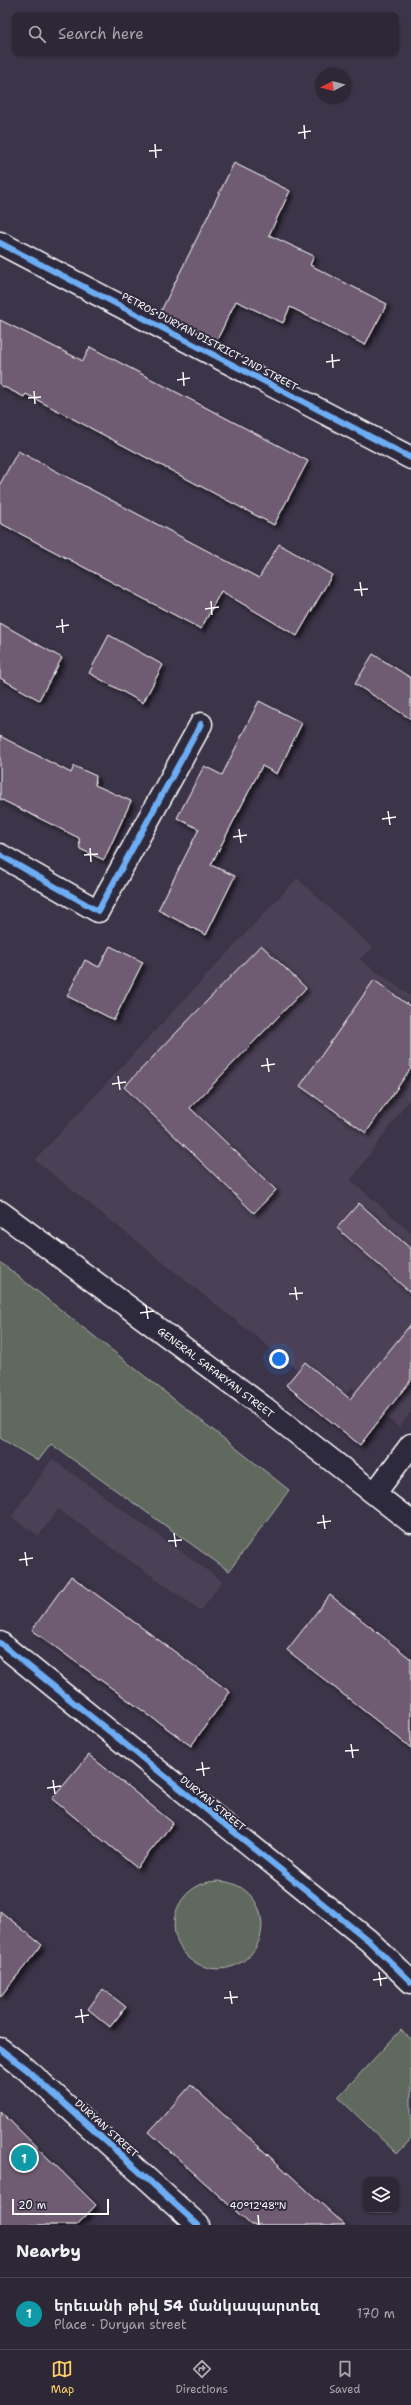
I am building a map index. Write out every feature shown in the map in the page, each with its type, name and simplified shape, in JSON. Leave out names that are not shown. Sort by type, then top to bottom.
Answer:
[{"type":"street","name":"PETROS DURYAN DISTRICT 2ND STREET","points":[[0,243],[411,458]]},
{"type":"street","points":[[0,855],[98,911],[201,724]]},
{"type":"street","name":"GENERAL SAFARYAN STREET","points":[[0,1212],[262,1406],[411,1522]]},
{"type":"street","points":[[375,1493],[411,1446]]},
{"type":"street","name":"DURYAN STREET","points":[[0,1643],[369,1941],[411,1982]]},
{"type":"street","name":"DURYAN STREET","points":[[0,2049],[69,2108],[198,2225]]},
{"type":"shaded area","points":[[297,878],[373,948],[359,959],[411,996],[411,1097],[351,1180],[411,1233],[411,1412],[399,1428],[352,1387],[339,1403],[35,1160]]},
{"type":"shaded area","points":[[52,1459],[222,1581],[201,1611],[58,1509],[39,1536],[11,1517]]},
{"type":"green space","points":[[0,1262],[289,1490],[229,1571],[51,1444],[38,1461],[0,1438]]},
{"type":"green space","points":[[218,1881],[235,1884],[249,1894],[259,1908],[262,1925],[259,1942],[249,1956],[235,1966],[218,1969],[201,1966],[187,1956],[177,1942],[174,1925],[177,1908],[187,1894],[201,1884]]},
{"type":"green space","points":[[401,2030],[411,2039],[411,2139],[397,2154],[338,2097]]},
{"type":"building","points":[[234,163],[290,191],[269,235],[314,256],[310,265],[387,304],[365,345],[290,307],[283,323],[236,301],[216,342],[160,313]]},
{"type":"building","points":[[0,320],[83,361],[90,347],[308,461],[274,525],[26,394],[24,397],[0,385]]},
{"type":"building","points":[[18,451],[259,578],[279,544],[332,575],[297,636],[221,591],[201,629],[0,523],[0,484]]},
{"type":"building","points":[[0,623],[62,658],[39,700],[0,678]]},
{"type":"building","points":[[109,635],[163,665],[143,703],[89,673]]},
{"type":"building","points":[[373,654],[411,678],[411,719],[355,684]]},
{"type":"building","points":[[259,701],[302,723],[277,774],[262,766],[211,865],[235,876],[206,935],[158,910],[199,829],[177,818],[204,766],[222,775]]},
{"type":"building","points":[[0,736],[71,773],[74,766],[96,776],[95,785],[131,801],[104,860],[80,849],[79,838],[0,799]]},
{"type":"building","points":[[261,945],[306,988],[190,1108],[276,1190],[254,1213],[124,1087]]},
{"type":"building","points":[[110,946],[143,962],[114,1020],[67,996],[85,960],[99,967]]},
{"type":"building","points":[[374,980],[411,1007],[411,1068],[366,1133],[300,1086]]},
{"type":"building","points":[[359,1203],[411,1249],[411,1293],[337,1228]]},
{"type":"building","points":[[411,1324],[411,1380],[360,1445],[286,1385],[305,1362],[350,1399]]},
{"type":"building","points":[[71,1576],[230,1692],[191,1746],[32,1630]]},
{"type":"building","points":[[330,1595],[411,1659],[411,1748],[287,1650]]},
{"type":"building","points":[[89,1755],[173,1823],[137,1868],[52,1799]]},
{"type":"building","points":[[0,1911],[42,1945],[0,1997]]},
{"type":"building","points":[[103,1989],[126,2007],[110,2027],[88,2009]]},
{"type":"building","points":[[191,2085],[345,2225],[251,2225],[149,2132]]},
{"type":"building","points":[[0,2111],[96,2205],[77,2225],[0,2225]]},
{"type":"cycle path","points":[[0,243],[411,458]]},
{"type":"cycle path","points":[[0,855],[98,911],[201,724]]},
{"type":"cycle path","points":[[0,1643],[369,1941],[411,1982]]},
{"type":"cycle path","points":[[0,2049],[26,2069],[198,2225]]},
{"type":"place","name":"երեւանի թիվ 54 մանկապարտեզ","points":[[24,2158]]}]
